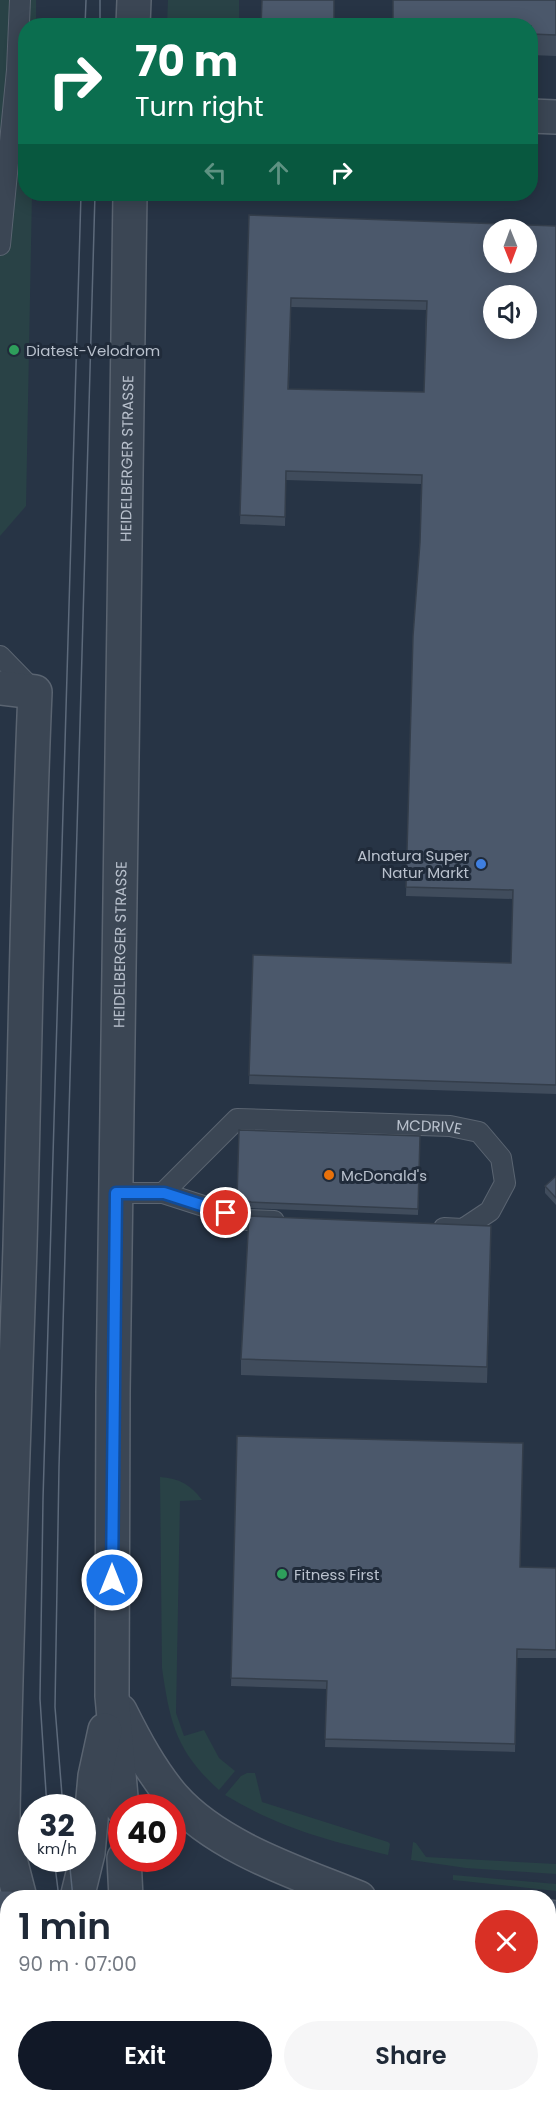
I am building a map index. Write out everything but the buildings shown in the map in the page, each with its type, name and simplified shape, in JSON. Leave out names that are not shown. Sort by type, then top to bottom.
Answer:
[{"type":"street","points":[[133,18],[134,0]]},
{"type":"street","points":[[538,116],[556,117]]},
{"type":"street","name":"HEIDELBERGER STRASSE","points":[[121,1794],[112,1696],[116,1193],[130,201]]},
{"type":"street","points":[[0,688],[35,692],[27,866],[23,1119],[4,1704],[3,1832],[18,1890]]},
{"type":"street","points":[[112,1696],[134,1741],[151,1767],[174,1798],[196,1819],[263,1858],[340,1890]]},
{"type":"street","name":"HEIDELBERGER STRASSE","points":[[78,1890],[88,1853],[95,1776],[112,1696]]},
{"type":"street","points":[[125,1872],[126,1890]]},
{"type":"lane","points":[[19,18],[20,0]]},
{"type":"lane","points":[[0,245],[18,47]]},
{"type":"lane","points":[[0,656],[35,692]]},
{"type":"lane","name":"MCDRIVE","points":[[164,1193],[237,1119],[450,1126],[479,1132],[501,1158],[505,1183],[490,1211],[463,1229],[429,1228]]},
{"type":"lane","points":[[116,1193],[164,1193],[247,1220],[292,1222]]},
{"type":"green space","name":"Diatest-Velodrom","points":[[0,0],[36,0],[36,18],[18,18],[18,201],[32,201],[26,506],[0,536]]},
{"type":"green space","points":[[168,0],[239,0],[239,18],[167,18]]},
{"type":"green space","points":[[160,1477],[184,1483],[202,1500],[180,1501],[176,1713],[184,1736],[204,1730],[219,1758],[235,1771],[219,1790],[184,1749],[168,1705],[162,1668]]},
{"type":"green space","points":[[255,1773],[262,1802],[388,1842],[390,1844],[388,1855],[304,1832],[265,1816],[225,1795],[241,1776]]},
{"type":"green space","points":[[413,1842],[426,1857],[556,1864],[556,1874],[466,1868],[411,1860]]},
{"type":"green space","points":[[453,1875],[556,1884],[556,1890],[547,1890],[453,1880]]},
{"type":"tram line","points":[[85,18],[86,0]]},
{"type":"tram line","points":[[100,0],[100,18]]},
{"type":"tram line","points":[[46,1794],[40,1699],[43,1499],[81,201]]},
{"type":"tram line","points":[[62,1794],[55,1707],[59,1467],[95,201]]},
{"type":"tram line","points":[[56,1872],[58,1890]]},
{"type":"tram line","points":[[70,1872],[72,1890]]},
{"type":"place","name":"Diatest-Velodrom","points":[[14,350]]},
{"type":"place","name":"Alnatura Super Natur Markt","points":[[481,864]]},
{"type":"place","name":"McDonald's","points":[[329,1175]]},
{"type":"place","name":"Fitness First","points":[[282,1574]]},
{"type":"route","points":[[112,1580],[116,1193],[164,1193],[226,1213]]}]
